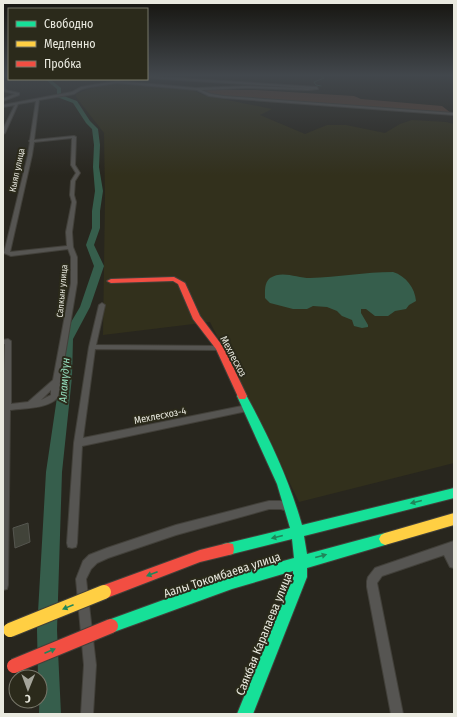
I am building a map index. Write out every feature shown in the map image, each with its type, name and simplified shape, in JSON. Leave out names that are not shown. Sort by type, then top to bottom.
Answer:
[{"type":"main road","name":"Мехлесхоз","points":[[110,281],[177,280],[181,283],[196,317],[220,348],[274,466],[298,531]]},
{"type":"main road","name":"Аалы Токомбаева улица","points":[[6,631],[200,556],[454,492]]},
{"type":"main road","name":"Аалы Токомбаева улица","points":[[10,668],[111,626],[232,582],[454,519]]},
{"type":"main road","name":"Саякбая Каралаева улица","points":[[245,714],[300,577],[302,561],[298,531]]},
{"type":"street","points":[[3,133],[14,108]]},
{"type":"street","name":"Кыял улица","points":[[36,108],[30,155],[8,253],[70,247]]},
{"type":"street","points":[[379,108],[454,114]]},
{"type":"street","name":"Салкын улица","points":[[7,407],[31,404],[56,382],[74,283],[74,257],[70,247],[69,226],[74,202],[72,195],[73,181],[78,173],[73,165],[74,137],[31,141]]},
{"type":"street","points":[[72,543],[78,443],[92,347],[102,305]]},
{"type":"street","points":[[3,342],[8,341],[3,584]]},
{"type":"street","points":[[92,347],[220,348]]},
{"type":"street","name":"Мехлесхоз-4","points":[[78,443],[247,408]]},
{"type":"street","points":[[87,714],[90,665],[81,579],[87,565],[93,559],[107,553],[176,530],[269,505],[281,505],[290,508]]},
{"type":"street","points":[[397,714],[372,581],[379,572],[450,547],[454,563]]},
{"type":"shaded area","points":[[85,108],[269,108],[272,109],[260,115],[305,134],[327,125],[346,125],[385,133],[400,124],[412,120],[446,122],[454,124],[454,463],[299,502],[210,322],[103,335],[105,198],[104,133]]},
{"type":"shaded area","points":[[390,108],[445,108],[451,113]]},
{"type":"shaded area","points":[[393,272],[402,276],[409,283],[414,292],[416,301],[409,305],[406,309],[395,311],[388,316],[375,316],[366,309],[361,309],[361,313],[368,327],[362,328],[354,326],[352,320],[327,307],[313,306],[307,309],[293,309],[270,303],[265,298],[265,287],[268,280],[279,275],[285,274],[310,278]]},
{"type":"building","points":[[28,523],[30,542],[15,548],[13,528]]},
{"type":"waterway","name":"Аламүдүн","points":[[50,714],[47,630],[54,472],[66,377],[67,339],[85,307],[99,266],[90,245],[96,228],[96,211],[99,191],[96,167],[97,145],[95,129],[88,122],[79,108]]},
{"type":"traffic: fast","points":[[242,396],[283,484],[291,508],[301,555],[300,577],[245,714]]},
{"type":"traffic: fast","points":[[228,549],[454,493]]},
{"type":"traffic: fast","points":[[111,626],[232,582],[385,539]]},
{"type":"traffic: slow","points":[[385,539],[454,519]]},
{"type":"traffic: slow","points":[[10,630],[104,592]]},
{"type":"traffic: jam","points":[[111,281],[174,279],[181,283],[196,317],[220,348],[242,396]]},
{"type":"traffic: jam","points":[[104,592],[200,556],[228,549]]},
{"type":"traffic: jam","points":[[14,666],[111,626]]}]
